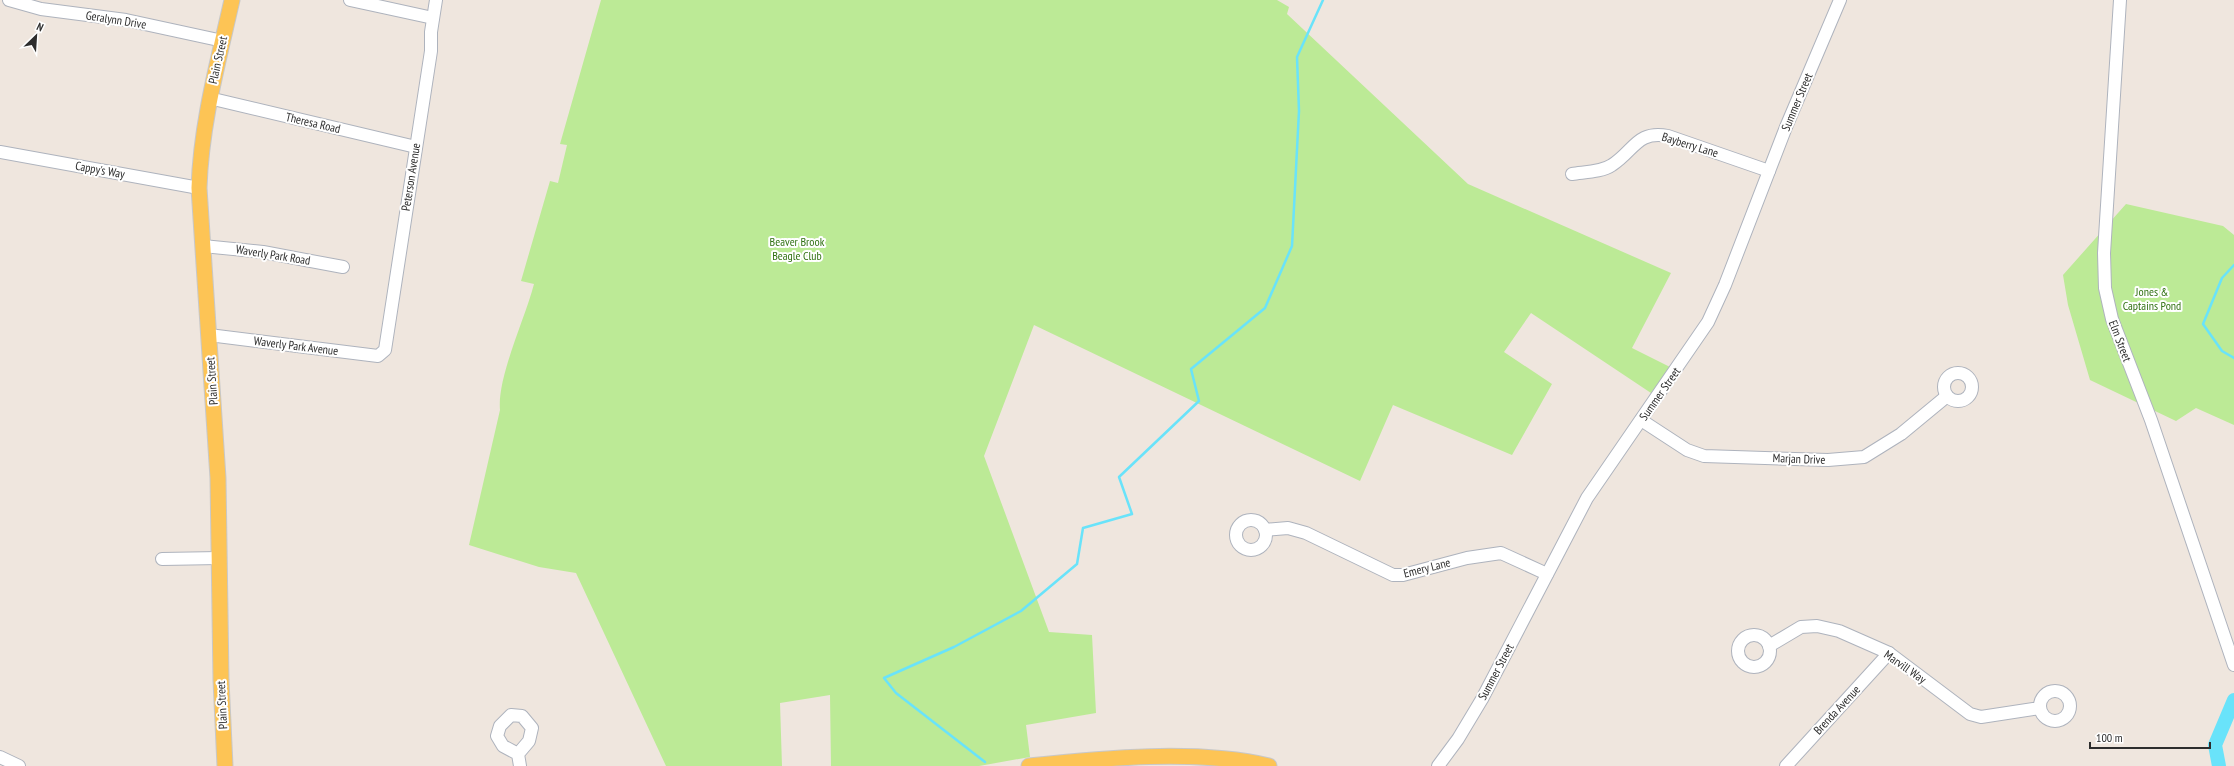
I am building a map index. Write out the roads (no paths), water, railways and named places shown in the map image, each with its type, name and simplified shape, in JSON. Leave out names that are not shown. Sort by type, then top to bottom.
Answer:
[{"type":"main road","name":"Plain Street","points":[[225,766],[221,686],[218,485],[199,188],[201,146],[209,98],[232,0]]},
{"type":"main road","points":[[1029,766],[1128,759],[1180,758],[1232,760],[1269,766]]},
{"type":"street","name":"Geralynn Drive","points":[[9,0],[41,9],[126,20],[223,41]]},
{"type":"street","points":[[350,0],[433,18]]},
{"type":"street","name":"Peterson Avenue","points":[[382,353],[385,350],[431,51],[433,18],[436,0]]},
{"type":"street","name":"Summer Street","points":[[1438,766],[1475,710],[1587,498],[1696,342],[1714,311],[1769,171],[1840,0]]},
{"type":"street","name":"Elm Street","points":[[2120,0],[2104,253],[2107,299],[2112,319],[2156,432],[2234,665]]},
{"type":"street","name":"Theresa Road","points":[[209,98],[416,147]]},
{"type":"street","name":"Bayberry Lane","points":[[1572,174],[1609,167],[1638,141],[1655,135],[1668,136],[1769,171]]},
{"type":"street","name":"Cappy's Way","points":[[0,152],[199,188]]},
{"type":"street","name":"Waverly Park Road","points":[[203,246],[263,252],[342,267]]},
{"type":"street","name":"Waverly Park Avenue","points":[[209,335],[378,356],[382,353]]},
{"type":"street","name":"Marjan Drive","points":[[1641,420],[1687,450],[1704,456],[1840,460],[1864,457],[1882,448],[1902,434],[1947,396]]},
{"type":"street","name":"Emery Lane","points":[[1265,530],[1288,528],[1306,533],[1393,575],[1403,575],[1467,558],[1501,553],[1547,574]]},
{"type":"street","points":[[162,559],[219,558]]},
{"type":"street","name":"Marvill Way","points":[[1769,646],[1801,627],[1817,626],[1838,631],[1889,653],[1970,714],[1981,717],[2040,708]]},
{"type":"street","name":"Brenda Avenue","points":[[1789,765],[1889,653]]},
{"type":"street","points":[[518,754],[520,766]]},
{"type":"street","points":[[0,757],[19,766]]},
{"type":"waterway","points":[[985,762],[896,693],[884,678],[954,647],[1021,611],[1077,564],[1083,528],[1132,514],[1119,477],[1199,401],[1191,369],[1265,308],[1292,246],[1299,111],[1297,57],[1323,0]]},
{"type":"waterway","points":[[2234,265],[2222,278],[2203,324],[2222,351],[2234,358]]},
{"type":"waterway","points":[[2219,766],[2215,745],[2234,700]]},
{"type":"park label","name":"Beaver Brook Beagle Club","points":[[797,249]]},
{"type":"park label","name":"Jones & Captains Pond","points":[[2152,299]]}]
